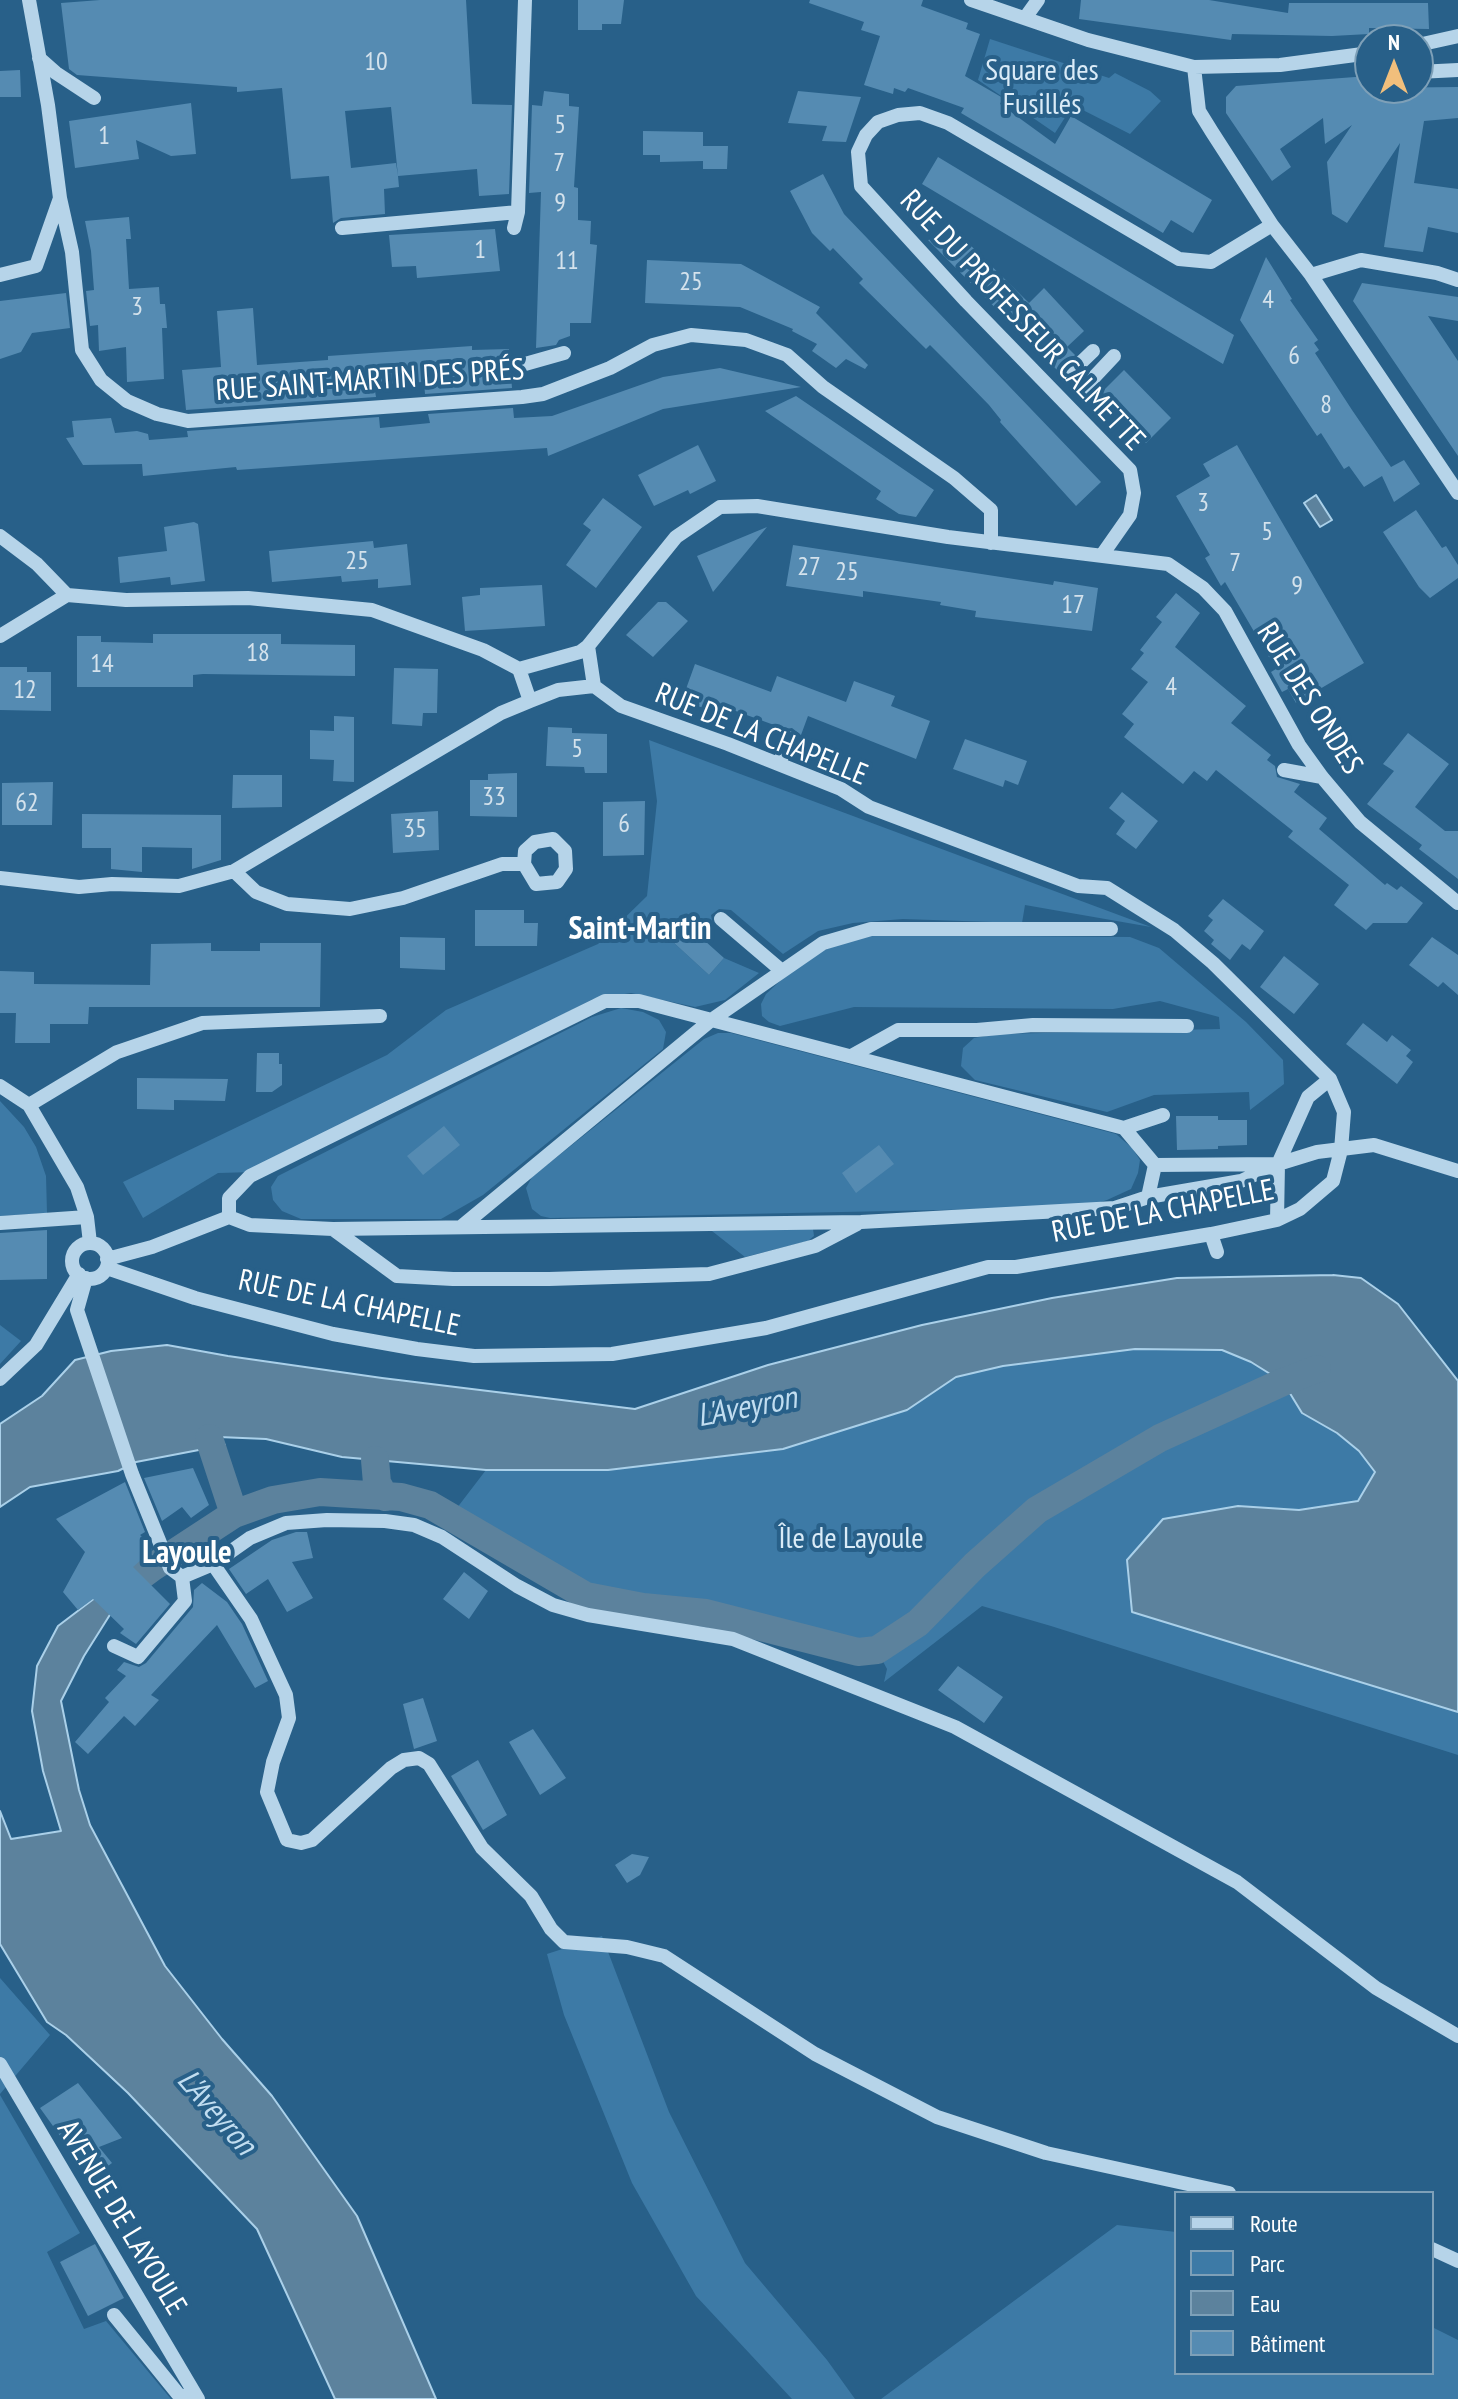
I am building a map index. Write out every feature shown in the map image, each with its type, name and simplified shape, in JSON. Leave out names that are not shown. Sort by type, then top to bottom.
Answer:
[{"type":"street","name":"RUE SAINT-MARTIN DES PRÉS","points":[[29,0],[60,198],[72,252],[82,350],[101,380],[127,401],[157,414],[188,421],[522,397],[543,394],[597,373],[653,345],[691,335],[746,340],[787,355],[823,387],[954,478],[991,510],[991,543]]},
{"type":"street","points":[[514,228],[518,212],[525,0]]},
{"type":"street","points":[[971,0],[1101,44],[1194,67],[1280,65],[1354,55]]},
{"type":"street","points":[[1025,18],[1038,0]]},
{"type":"street","points":[[1434,41],[1458,36]]},
{"type":"street","points":[[39,58],[94,98]]},
{"type":"street","points":[[1194,67],[1199,111],[1272,225],[1311,275],[1458,493]]},
{"type":"street","points":[[1434,71],[1458,70]]},
{"type":"street","name":"RUE DU PROFESSEUR CALMETTE","points":[[1102,555],[1130,515],[1134,493],[1130,470],[956,290],[861,186],[858,152],[866,135],[878,122],[898,115],[920,113],[948,123],[1179,259],[1211,262],[1272,225]]},
{"type":"street","points":[[0,275],[36,266],[60,198]]},
{"type":"street","points":[[342,228],[518,212]]},
{"type":"street","points":[[1311,275],[1361,260],[1437,273],[1458,280]]},
{"type":"street","points":[[1068,375],[1093,351]]},
{"type":"street","points":[[518,366],[564,353]]},
{"type":"street","points":[[1083,389],[1114,356]]},
{"type":"street","points":[[519,669],[580,652],[588,646],[676,537],[720,507],[757,506],[991,543],[1102,555]]},
{"type":"street","points":[[0,536],[37,564],[67,595]]},
{"type":"street","name":"RUE DES ONDES","points":[[1102,555],[1168,564],[1203,588],[1225,611],[1299,745],[1322,777],[1360,822],[1458,903]]},
{"type":"street","points":[[0,636],[67,595],[126,600],[248,598],[372,610],[483,650],[519,669],[530,701]]},
{"type":"street","points":[[0,878],[79,887],[112,884],[179,886],[234,871],[475,728],[558,690],[594,686],[588,646]]},
{"type":"street","name":"RUE DE LA CHAPELLE","points":[[107,1263],[195,1298],[318,1330],[417,1349],[474,1356],[612,1354],[766,1328],[988,1267],[1016,1267],[1277,1220],[1300,1209],[1333,1181],[1338,1170],[1344,1112],[1330,1079],[1213,963],[1183,938],[1107,888],[1078,886],[869,807],[841,789],[621,706],[594,686]]},
{"type":"street","points":[[779,764],[789,738]]},
{"type":"street","points":[[1284,770],[1322,777]]},
{"type":"street","points":[[234,871],[256,892],[287,904],[350,909],[403,898],[502,864],[524,864]]},
{"type":"street","points":[[721,919],[782,971]]},
{"type":"street","points":[[461,1227],[710,1021],[823,943],[871,929],[1111,929]]},
{"type":"street","points":[[229,1217],[229,1198],[250,1176],[605,1001],[639,1001],[1124,1128],[1163,1115]]},
{"type":"street","points":[[29,1105],[117,1052],[202,1023],[380,1016]]},
{"type":"street","points":[[853,1055],[898,1030],[977,1030],[1033,1025],[1187,1026]]},
{"type":"street","points":[[1277,1220],[1278,1164],[1308,1097],[1330,1079]]},
{"type":"street","points":[[0,1086],[29,1105],[77,1187],[87,1217],[90,1243]]},
{"type":"street","points":[[1124,1128],[1155,1165]]},
{"type":"street","points":[[107,1263],[101,1247],[90,1243],[79,1247],[73,1257],[74,1268],[83,1276],[98,1277],[107,1263],[229,1217],[250,1225],[333,1229],[861,1222],[1115,1208],[1148,1197],[1241,1181],[1278,1164],[1317,1152],[1374,1145],[1458,1171]]},
{"type":"street","points":[[1155,1165],[1278,1164]]},
{"type":"street","points":[[1148,1197],[1155,1165]]},
{"type":"street","points":[[0,1223],[87,1217]]},
{"type":"street","points":[[333,1229],[397,1276],[549,1279],[709,1274],[815,1246],[861,1222]]},
{"type":"street","points":[[1211,1234],[1217,1252]]},
{"type":"street","points":[[83,1276],[77,1310],[132,1474],[160,1543],[176,1572],[185,1601],[138,1657],[114,1646]]},
{"type":"street","points":[[0,1379],[36,1345],[83,1276]]},
{"type":"street","points":[[176,1572],[213,1564],[250,1538],[286,1523],[385,1521],[414,1525],[442,1537],[517,1586],[553,1605],[588,1615],[733,1639],[955,1727],[1223,1875],[1376,1988],[1458,2036]]},
{"type":"street","points":[[213,1564],[251,1619],[286,1695],[289,1718],[273,1762],[267,1792],[287,1840],[301,1843],[312,1840],[391,1768],[404,1760],[419,1758],[429,1764],[482,1848],[531,1896],[551,1929],[564,1942],[627,1947],[664,1956],[815,2054],[937,2117],[1046,2153],[1220,2191]]},
{"type":"street","name":"AVENUE DE LAYOULE","points":[[0,2064],[198,2399]]},
{"type":"street","points":[[1434,2250],[1458,2261]]},
{"type":"street","points":[[114,2315],[178,2394],[189,2399]]},
{"type":"green space","name":"Square des Fusillés","points":[[990,39],[1109,78],[1115,73],[1150,91],[1161,101],[1130,134],[1073,105],[1055,133],[978,80]]},
{"type":"green space","points":[[649,740],[1151,927],[1025,905],[1022,923],[903,919],[853,923],[818,931],[783,954],[731,910],[719,909],[711,915],[714,931],[697,915],[673,942],[709,975],[724,958],[759,973],[725,1000],[695,1007],[631,993],[593,999],[254,1172],[218,1173],[143,1218],[123,1182],[387,1055],[446,1010],[598,944],[647,896],[657,801]]},
{"type":"green space","points":[[856,937],[1130,937],[1159,948],[1246,1022],[1283,1060],[1284,1084],[1250,1110],[1249,1092],[1154,1095],[1107,1112],[975,1080],[961,1066],[963,1048],[974,1038],[998,1034],[1220,1029],[1219,1017],[1160,1001],[1113,1009],[854,1007],[780,1026],[762,1016],[761,1004],[766,994],[805,958]]},
{"type":"green space","points":[[621,1008],[643,1012],[659,1020],[666,1032],[663,1049],[483,1195],[441,1219],[301,1219],[282,1211],[273,1200],[271,1187],[278,1176],[592,1017]]},
{"type":"green space","points":[[718,1033],[731,1033],[1116,1134],[1140,1160],[1138,1173],[1131,1189],[1085,1207],[550,1218],[532,1209],[526,1188],[532,1177],[704,1039]]},
{"type":"green space","points":[[0,1101],[24,1127],[36,1147],[46,1176],[47,1213],[0,1216]]},
{"type":"green space","points":[[813,1229],[814,1236],[808,1241],[745,1257],[712,1231]]},
{"type":"green space","points":[[0,1325],[21,1341],[0,1364]]},
{"type":"green space","name":"Île de Layoule","points":[[1135,1349],[1222,1350],[1251,1362],[1283,1382],[1291,1397],[1359,1451],[1375,1472],[1359,1501],[1299,1510],[1238,1506],[1132,1612],[1458,1712],[1458,1755],[982,1606],[884,1682],[887,1669],[877,1650],[858,1652],[706,1613],[643,1607],[586,1596],[450,1517],[486,1470],[608,1470],[907,1410],[956,1377],[1003,1366]]},
{"type":"green space","points":[[602,1936],[669,2112],[745,2263],[827,2360],[855,2399],[792,2399],[696,2296],[632,2183],[564,2015],[547,1954]]},
{"type":"green space","points":[[0,1978],[50,2035],[0,2094]]},
{"type":"green space","points":[[0,2095],[80,2233],[47,2252],[84,2329],[106,2321],[171,2399],[0,2399]]},
{"type":"green space","points":[[1117,2225],[1174,2232],[1174,2375],[1434,2375],[1434,2328],[1458,2340],[1458,2399],[881,2399]]},
{"type":"water","points":[[1316,495],[1332,520],[1320,527],[1304,503]]},
{"type":"water","name":"L'Aveyron","points":[[1333,1275],[1361,1278],[1398,1304],[1458,1381],[1458,1712],[1132,1612],[1127,1560],[1163,1519],[1238,1506],[1299,1510],[1358,1501],[1375,1472],[1359,1451],[1337,1433],[1302,1413],[1283,1382],[1251,1362],[1222,1350],[1135,1349],[1003,1366],[956,1377],[907,1410],[783,1449],[608,1470],[486,1470],[342,1457],[266,1439],[219,1437],[225,1445],[136,1462],[118,1471],[30,1487],[0,1507],[0,1424],[42,1396],[75,1360],[111,1351],[167,1345],[382,1378],[635,1409],[768,1365],[922,1325],[1052,1298],[1177,1278]]},
{"type":"water","name":"L'Aveyron","points":[[112,1585],[123,1594],[84,1656],[61,1701],[79,1790],[90,1825],[165,1966],[272,2096],[357,2216],[436,2399],[335,2399],[257,2229],[128,2093],[66,2035],[47,2022],[0,1944],[0,1811],[11,1839],[61,1831],[43,1771],[32,1711],[37,1666],[58,1626]]},
{"type":"building","points":[[100,0],[466,0],[472,104],[512,105],[509,194],[479,196],[477,169],[398,176],[399,187],[384,189],[385,214],[341,218],[333,223],[329,176],[291,179],[282,88],[237,92],[237,87],[77,75],[69,69],[61,3]],"holes":[[[391,107],[398,176],[396,163],[351,168],[345,111]]]},
{"type":"building","points":[[578,0],[624,0],[621,24],[602,24],[602,30],[578,30]]},
{"type":"building","points":[[810,0],[923,0],[921,6],[968,23],[966,29],[980,34],[965,76],[1003,98],[1000,104],[1055,144],[1071,116],[1212,200],[1193,233],[1171,220],[1163,233],[961,113],[964,108],[908,88],[905,92],[894,88],[893,94],[864,85],[880,36],[861,30],[864,22],[809,3]]},
{"type":"building","points":[[1081,0],[1209,0],[1288,13],[1289,3],[1428,3],[1429,24],[1354,24],[1354,35],[1232,34],[1231,40],[1079,19]]},
{"type":"building","points":[[20,70],[21,97],[0,97],[0,71]]},
{"type":"building","points":[[1354,77],[1354,104],[1434,104],[1434,87],[1458,87],[1458,118],[1424,121],[1414,183],[1458,189],[1458,233],[1428,227],[1423,252],[1384,247],[1400,143],[1347,223],[1332,214],[1327,162],[1352,125],[1325,144],[1323,118],[1280,149],[1291,167],[1272,181],[1226,113],[1226,97],[1236,86]]},
{"type":"building","points":[[544,91],[569,94],[569,106],[579,107],[574,187],[578,188],[578,220],[591,221],[590,244],[597,245],[591,323],[570,323],[570,336],[559,340],[556,345],[536,348],[541,192],[529,193],[532,105],[542,106]]},
{"type":"building","points":[[798,91],[861,97],[846,142],[822,141],[827,126],[788,123]]},
{"type":"building","points":[[191,103],[196,154],[171,156],[136,140],[139,159],[75,168],[69,121]]},
{"type":"building","points":[[643,131],[703,132],[703,146],[728,146],[727,169],[703,169],[703,161],[660,162],[660,155],[643,155]]},
{"type":"building","points":[[938,157],[1234,335],[1223,364],[922,184]]},
{"type":"building","points":[[823,174],[844,214],[1101,482],[1076,506],[1000,422],[989,405],[930,345],[926,349],[859,283],[863,279],[833,248],[830,251],[812,233],[790,191]]},
{"type":"building","points":[[129,217],[131,239],[126,239],[129,289],[159,287],[160,304],[165,304],[167,328],[162,328],[164,379],[127,382],[126,347],[99,351],[98,325],[90,326],[86,291],[94,290],[85,221]]},
{"type":"building","points":[[495,229],[500,271],[417,278],[416,266],[392,267],[389,235]]},
{"type":"building","points":[[959,234],[1029,303],[1044,288],[1084,331],[1067,347],[1075,355],[1059,372],[928,240]]},
{"type":"building","points":[[1266,257],[1290,300],[1318,340],[1314,343],[1319,350],[1315,353],[1352,410],[1391,467],[1404,460],[1420,484],[1394,502],[1382,476],[1364,487],[1349,466],[1344,469],[1321,433],[1317,436],[1240,320]]},
{"type":"building","points":[[647,260],[741,264],[820,307],[816,313],[868,365],[865,369],[846,359],[836,368],[812,351],[817,344],[793,329],[740,307],[645,303]]},
{"type":"building","points":[[1362,283],[1458,297],[1458,321],[1428,316],[1458,361],[1458,456],[1353,301]]},
{"type":"building","points":[[66,293],[70,328],[32,333],[21,352],[0,359],[0,301]]},
{"type":"building","points":[[253,308],[257,365],[328,360],[328,356],[472,346],[472,350],[509,349],[512,388],[425,394],[424,382],[400,383],[374,385],[376,397],[186,410],[182,370],[221,367],[217,311]]},
{"type":"building","points":[[720,368],[801,387],[663,409],[548,456],[547,448],[237,470],[236,467],[143,476],[142,464],[83,465],[66,438],[74,437],[72,421],[111,418],[115,433],[137,431],[148,434],[149,440],[188,437],[187,431],[379,417],[380,428],[430,423],[428,414],[513,408],[514,418],[552,416],[663,377]]},
{"type":"building","points":[[1124,370],[1171,418],[1146,443],[1099,395]]},
{"type":"building","points":[[796,396],[934,490],[916,517],[899,514],[876,499],[881,491],[765,411]]},
{"type":"building","points":[[698,445],[716,481],[654,506],[638,475]]},
{"type":"building","points":[[1237,445],[1364,663],[1296,703],[1288,689],[1282,692],[1271,672],[1276,669],[1225,582],[1221,586],[1205,558],[1210,555],[1176,496],[1210,476],[1203,464]]},
{"type":"building","points":[[603,498],[642,527],[596,588],[566,565],[591,530],[583,524]]},
{"type":"building","points":[[1416,510],[1458,565],[1458,578],[1430,598],[1419,587],[1383,532]]},
{"type":"building","points":[[198,524],[205,581],[171,585],[170,577],[120,583],[118,557],[167,551],[164,527]]},
{"type":"building","points":[[767,527],[713,592],[697,556]]},
{"type":"building","points":[[373,541],[374,548],[407,544],[411,585],[378,588],[378,579],[342,582],[341,576],[272,582],[269,551]]},
{"type":"building","points":[[793,545],[1053,585],[1054,581],[1098,588],[1092,631],[975,617],[976,611],[940,605],[941,602],[863,591],[863,597],[786,586]]},
{"type":"building","points":[[542,585],[545,626],[465,631],[462,597],[480,595],[480,588]]},
{"type":"building","points":[[1176,593],[1200,613],[1175,647],[1246,706],[1231,723],[1271,755],[1267,760],[1275,766],[1277,777],[1300,784],[1294,792],[1327,818],[1319,829],[1385,885],[1387,883],[1397,890],[1401,886],[1423,903],[1407,923],[1373,923],[1366,930],[1334,905],[1349,885],[1288,837],[1293,831],[1216,770],[1207,781],[1194,771],[1183,784],[1124,737],[1134,724],[1122,714],[1148,682],[1131,669],[1144,653],[1140,650],[1162,622],[1156,617]]},
{"type":"building","points":[[658,602],[666,602],[688,621],[653,657],[626,635]]},
{"type":"building","points":[[153,634],[281,634],[281,644],[355,645],[355,676],[203,674],[193,675],[193,687],[77,687],[77,636],[101,636],[101,642],[153,643]]},
{"type":"building","points":[[695,664],[771,692],[777,676],[846,702],[854,681],[895,696],[891,706],[930,721],[916,759],[808,716],[801,735],[792,728],[785,729],[733,710],[730,718],[682,700]]},
{"type":"building","points":[[0,667],[27,667],[27,672],[51,672],[51,711],[0,710]]},
{"type":"building","points":[[394,668],[438,669],[437,713],[423,713],[422,726],[392,724]]},
{"type":"building","points":[[334,716],[354,717],[354,782],[333,781],[334,760],[310,759],[310,730],[334,731]]},
{"type":"building","points":[[548,727],[572,728],[572,733],[607,734],[607,773],[585,773],[584,767],[546,766]]},
{"type":"building","points":[[1408,733],[1449,764],[1415,807],[1445,831],[1458,831],[1458,879],[1419,849],[1422,845],[1367,804],[1394,771],[1383,764]]},
{"type":"building","points":[[965,739],[1027,761],[1018,785],[1005,780],[1003,787],[953,769]]},
{"type":"building","points":[[517,773],[517,817],[470,816],[470,780],[488,780],[488,774]]},
{"type":"building","points":[[233,775],[282,775],[282,807],[232,808]]},
{"type":"building","points":[[53,782],[52,825],[2,825],[2,783]]},
{"type":"building","points":[[1122,792],[1158,821],[1136,849],[1116,834],[1125,821],[1109,808]]},
{"type":"building","points":[[645,801],[644,855],[603,856],[603,802]]},
{"type":"building","points":[[438,811],[439,850],[393,853],[391,814]]},
{"type":"building","points":[[82,814],[221,815],[221,860],[192,869],[192,848],[142,847],[142,872],[111,869],[111,848],[82,848]]},
{"type":"building","points":[[1223,899],[1264,931],[1250,950],[1242,944],[1230,960],[1211,944],[1214,940],[1204,931],[1213,920],[1208,916]]},
{"type":"building","points":[[475,910],[524,910],[524,923],[538,923],[537,946],[475,946]]},
{"type":"building","points":[[697,915],[714,931],[705,941],[724,958],[709,975],[673,942]]},
{"type":"building","points":[[400,937],[445,938],[445,970],[400,968]]},
{"type":"building","points":[[1432,937],[1458,955],[1458,995],[1443,982],[1438,987],[1409,965]]},
{"type":"building","points":[[211,943],[211,951],[260,951],[260,943],[321,943],[320,1007],[89,1007],[88,1024],[50,1024],[50,1043],[15,1043],[16,1013],[0,1013],[0,971],[34,972],[34,984],[150,985],[151,944]]},
{"type":"building","points":[[1284,956],[1319,984],[1294,1014],[1260,987]]},
{"type":"building","points":[[1363,1023],[1387,1042],[1392,1035],[1411,1050],[1406,1056],[1413,1062],[1397,1084],[1346,1044]]},
{"type":"building","points":[[257,1053],[279,1053],[282,1085],[272,1092],[256,1092]]},
{"type":"building","points":[[137,1078],[228,1079],[225,1101],[174,1100],[174,1110],[137,1109]]},
{"type":"building","points":[[1176,1116],[1247,1120],[1247,1145],[1177,1150]]},
{"type":"building","points":[[444,1126],[460,1145],[423,1175],[407,1156]]},
{"type":"building","points":[[879,1145],[894,1164],[856,1193],[842,1173]]},
{"type":"building","points":[[47,1230],[47,1279],[0,1280],[0,1233]]},
{"type":"building","points":[[193,1468],[209,1505],[191,1518],[182,1507],[162,1521],[144,1478]]},
{"type":"building","points":[[125,1482],[145,1532],[140,1535],[149,1542],[152,1550],[133,1567],[170,1604],[136,1644],[120,1633],[124,1629],[93,1599],[78,1610],[63,1592],[85,1552],[56,1519]]},
{"type":"building","points":[[296,1532],[307,1532],[313,1558],[292,1562],[313,1598],[287,1612],[268,1579],[246,1594],[229,1569],[272,1540]]},
{"type":"building","points":[[464,1572],[488,1591],[469,1619],[443,1599]]},
{"type":"building","points":[[202,1583],[227,1602],[242,1624],[268,1681],[255,1688],[217,1625],[151,1695],[159,1700],[135,1726],[124,1716],[88,1754],[75,1742],[109,1702],[105,1698],[126,1676],[117,1670],[124,1662],[139,1667],[146,1663],[193,1607],[194,1590]]},
{"type":"building","points":[[958,1666],[1003,1697],[984,1723],[938,1690]]},
{"type":"building","points":[[423,1698],[437,1741],[414,1749],[403,1704]]},
{"type":"building","points":[[533,1729],[566,1778],[540,1795],[509,1742]]},
{"type":"building","points":[[478,1760],[507,1815],[483,1830],[451,1776]]},
{"type":"building","points":[[632,1854],[649,1857],[640,1875],[627,1883],[615,1865]]},
{"type":"building","points":[[78,2083],[122,2138],[99,2147],[112,2163],[97,2174],[83,2162],[70,2141],[66,2144],[40,2108]]},
{"type":"building","points":[[95,2244],[124,2298],[88,2316],[60,2262]]},
{"type":"waterway","points":[[111,1598],[234,1514],[273,1500],[320,1492],[401,1497],[430,1505],[586,1596],[643,1607],[706,1613],[858,1652],[877,1650],[918,1623],[975,1565],[1037,1510],[1160,1438],[1317,1369]]},
{"type":"waterway","points":[[209,1438],[234,1514]]},
{"type":"waterway","points":[[375,1460],[377,1483],[385,1497]]},
{"type":"district","name":"Saint-Martin","points":[[640,930]]},
{"type":"district","name":"Layoule","points":[[187,1554]]}]
